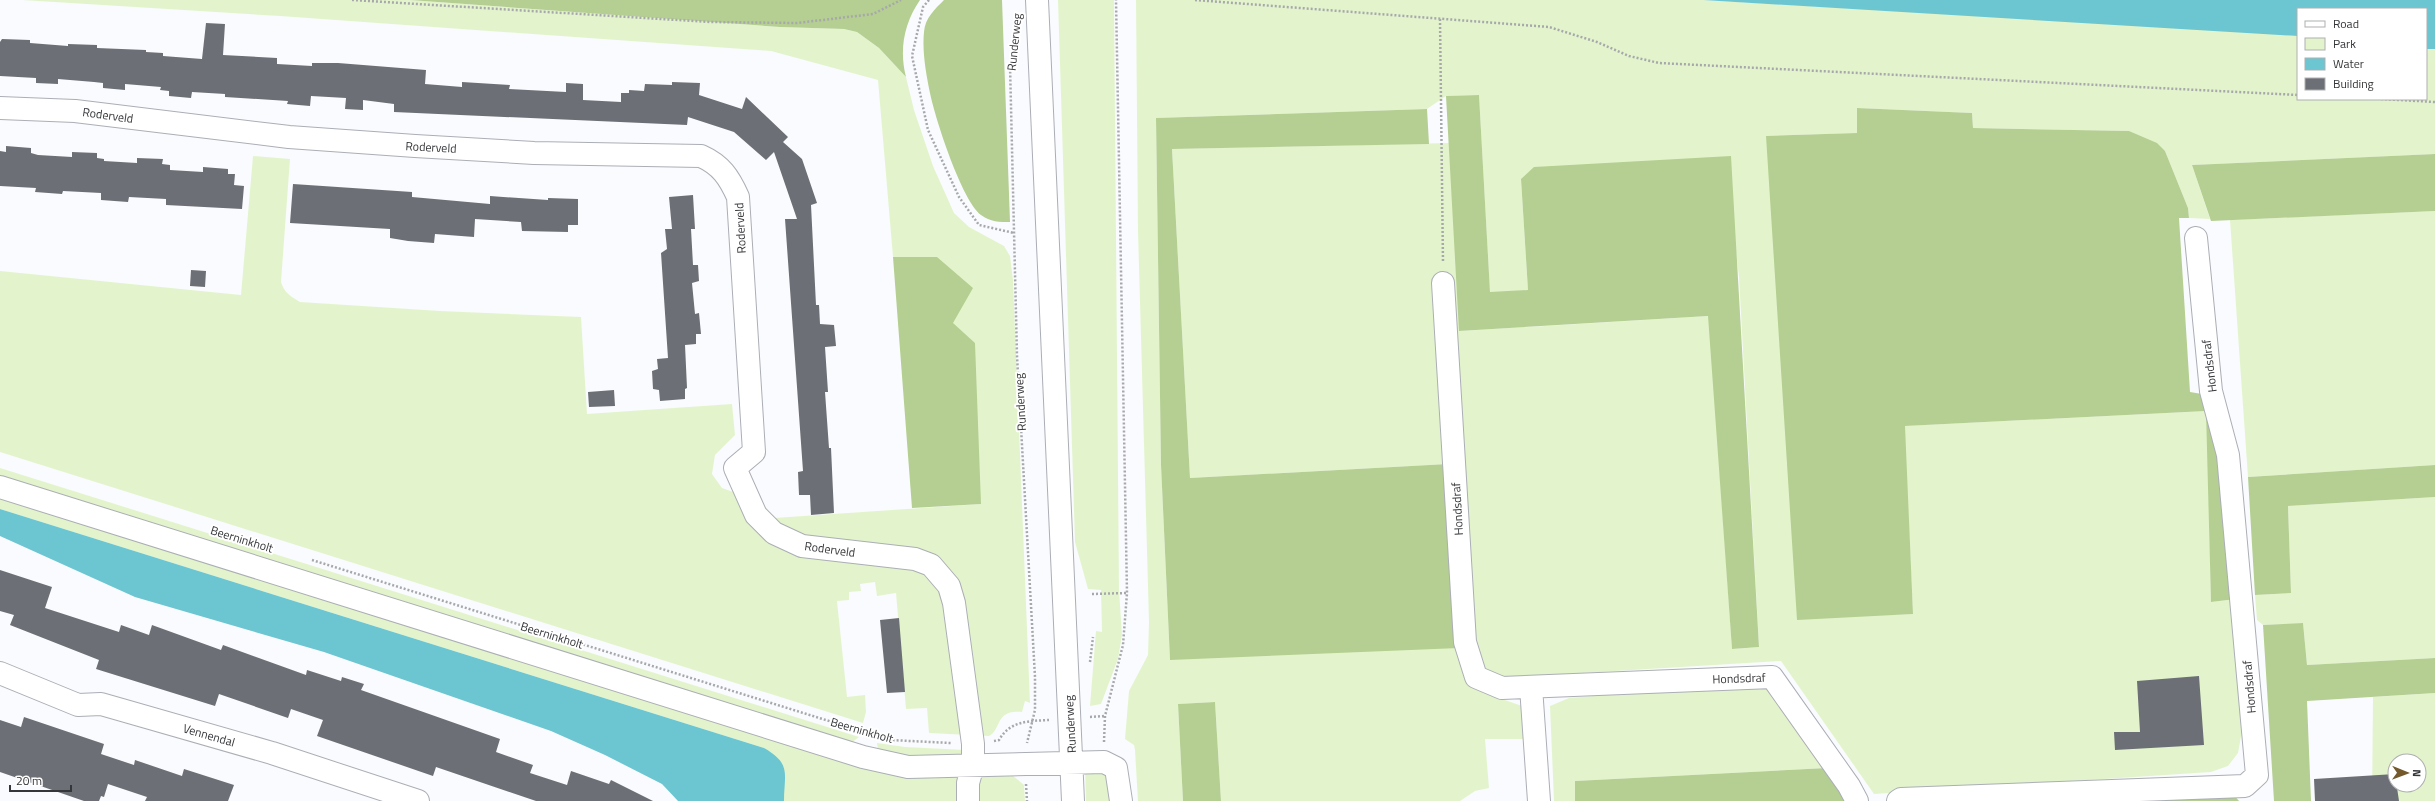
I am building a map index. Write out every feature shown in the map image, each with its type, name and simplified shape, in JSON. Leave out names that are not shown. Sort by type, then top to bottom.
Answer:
[{"type":"street","name":"Runderweg","points":[[1037,1],[1064,630],[1070,718],[1073,801]]},
{"type":"street","name":"Roderveld","points":[[0,108],[76,111],[288,137],[534,153],[701,156],[715,162],[730,178],[738,197],[754,452],[735,468],[746,495],[756,514],[774,534],[802,546],[915,558],[931,565],[950,586],[954,603],[972,744],[973,765],[968,783],[968,801]]},
{"type":"street","name":"Hondsdraf","points":[[1898,801],[1901,799],[2246,786],[2257,775],[2228,455],[2211,391],[2196,238]]},
{"type":"street","name":"Hondsdraf","points":[[1443,283],[1465,642],[1476,677],[1502,688],[1772,677],[1849,786],[1857,801]]},
{"type":"street","name":"Beerninkholt","points":[[0,488],[863,757],[908,766],[1072,762]]},
{"type":"street","name":"Vennendal","points":[[0,673],[78,705],[101,704],[309,764],[418,801]]},
{"type":"street","points":[[1531,687],[1539,801]]},
{"type":"street","points":[[1072,762],[1104,762],[1116,768],[1121,801]]},
{"type":"path","points":[[352,0],[710,22],[797,23],[873,14],[901,0]]},
{"type":"path","points":[[929,0],[923,7],[912,56],[928,130],[959,197],[979,225],[1014,233]]},
{"type":"path","points":[[1104,762],[1105,716],[1123,645],[1127,593],[1116,0]]},
{"type":"path","points":[[1195,0],[1549,27],[1597,42],[1629,56],[1659,63],[2297,95]]},
{"type":"path","points":[[1440,19],[1443,283]]},
{"type":"path","name":"Runderweg","points":[[1017,26],[1010,65],[1017,356],[1035,677],[1034,720],[1025,753],[1027,801]]},
{"type":"path","points":[[2399,100],[2435,102]]},
{"type":"path","name":"Beerninkholt","points":[[304,558],[890,740],[972,744],[999,740],[1003,732],[1013,724],[1034,720],[1105,716]]},
{"type":"path","points":[[1092,594],[1127,593]]},
{"type":"green space","points":[[22,0],[410,0],[780,27],[844,29],[857,32],[879,48],[906,77],[914,110],[933,166],[954,213],[969,227],[1004,246],[1010,256],[1013,280],[1030,703],[1025,701],[1022,712],[1013,712],[1003,716],[996,729],[989,736],[929,733],[927,708],[906,709],[896,593],[877,596],[875,582],[860,584],[861,591],[849,592],[849,600],[837,601],[847,697],[865,695],[866,712],[863,723],[0,452],[0,271],[241,295],[253,156],[290,159],[281,282],[290,296],[300,302],[440,311],[581,317],[587,414],[732,404],[735,435],[715,455],[712,474],[722,488],[739,494],[756,527],[866,550],[777,529],[751,489],[774,518],[981,504],[953,323],[937,257],[893,257],[878,80],[771,51],[280,16]]},
{"type":"green space","points":[[410,0],[920,0],[910,18],[904,37],[903,57],[906,77],[879,48],[857,32],[844,29],[780,27]]},
{"type":"green space","points":[[944,0],[1002,0],[1010,222],[999,222],[988,219],[981,215],[974,207],[958,177],[937,121],[927,78],[924,55],[924,39],[925,27],[928,18]]},
{"type":"green space","points":[[1058,0],[1114,0],[1119,590],[1122,635],[1118,659],[1101,704],[1090,706],[1096,631],[1102,632],[1101,590],[1088,589],[1075,542]]},
{"type":"green space","points":[[1136,0],[1703,0],[2263,32],[2297,36],[2297,100],[2427,100],[2427,49],[2435,49],[2435,154],[2192,165],[2210,219],[2189,218],[2188,208],[2165,151],[2129,131],[1973,128],[1972,113],[1857,108],[1858,133],[1766,136],[1882,615],[1913,614],[1904,426],[2207,411],[2211,602],[2236,599],[2242,731],[2238,753],[2228,766],[2211,772],[1874,794],[1781,661],[1566,674],[1506,680],[1496,697],[1525,707],[1530,739],[1485,739],[1489,788],[1475,791],[1460,801],[1221,801],[1215,702],[1178,704],[1183,801],[1138,801],[1134,745],[1125,739],[1129,691],[1148,655],[1149,622],[1138,231]],"holes":[[[1479,95],[1490,293],[1528,290],[1521,179],[1735,243],[1739,277],[1759,647],[1732,649],[1709,316],[1460,331],[1449,143],[1172,149],[1190,478],[1448,464],[1170,660],[1161,465],[1156,118],[1427,109],[1446,96]]]},
{"type":"green space","points":[[1479,95],[1490,292],[1528,290],[1521,179],[1534,167],[1731,156],[1759,647],[1732,649],[1708,316],[1459,331],[1446,96]]},
{"type":"green space","points":[[1857,108],[1972,113],[1973,128],[2129,131],[2157,143],[2165,151],[2188,208],[2189,218],[2179,218],[2190,392],[2202,394],[2231,485],[2236,599],[2211,602],[2206,411],[1905,426],[1913,614],[1797,620],[1766,136],[1857,133]]},
{"type":"green space","points":[[1427,109],[1429,144],[1172,149],[1190,478],[1448,464],[1459,648],[1170,660],[1161,465],[1156,118]]},
{"type":"green space","points":[[2435,154],[2435,211],[2211,221],[2192,165]]},
{"type":"green space","points":[[2435,211],[2435,465],[2248,477],[2230,220]]},
{"type":"green space","points":[[893,257],[937,257],[973,288],[953,323],[975,343],[981,504],[912,508]]},
{"type":"green space","points":[[2435,465],[2435,497],[2288,506],[2291,593],[2255,595],[2248,477]]},
{"type":"green space","points":[[0,468],[859,737],[851,743],[0,477]]},
{"type":"green space","points":[[0,496],[889,774],[1012,775],[1024,785],[1025,801],[784,801],[764,748],[0,509]]},
{"type":"green space","points":[[2435,497],[2435,658],[2307,665],[2303,623],[2263,625],[2257,620],[2255,595],[2291,593],[2288,506]]},
{"type":"green space","points":[[2303,623],[2307,665],[2435,658],[2435,693],[2307,701],[2311,801],[2274,801],[2263,625]]},
{"type":"green space","points":[[1700,687],[1761,687],[1774,692],[1827,768],[1575,781],[1575,801],[1554,801],[1550,706],[1569,698]]},
{"type":"green space","points":[[2435,693],[2435,801],[2372,801],[2373,697]]},
{"type":"green space","points":[[1215,702],[1221,801],[1183,801],[1178,704]]},
{"type":"green space","points":[[877,743],[905,747],[966,750],[965,757],[896,756],[878,750]]},
{"type":"green space","points":[[1085,764],[1113,779],[1116,801],[1086,801]]},
{"type":"green space","points":[[1827,768],[1849,801],[1575,801],[1575,781]]},
{"type":"green space","points":[[2232,793],[2239,801],[2066,801]]},
{"type":"water","points":[[1703,0],[2435,0],[2435,49],[2427,49],[2427,8],[2297,8],[2297,36]]},
{"type":"water","points":[[0,509],[764,748],[779,759],[783,765],[785,777],[784,801],[678,801],[662,784],[605,755],[551,731],[324,652],[135,597],[0,536]]},
{"type":"building","points":[[206,23],[225,24],[223,55],[277,58],[277,64],[312,66],[312,63],[338,63],[426,70],[425,84],[462,87],[462,82],[510,85],[509,89],[566,92],[566,83],[583,84],[583,100],[621,102],[621,93],[629,93],[629,90],[644,91],[645,84],[672,85],[672,82],[700,83],[699,95],[742,109],[746,97],[788,137],[783,142],[802,159],[817,203],[811,205],[816,305],[819,305],[820,324],[834,325],[836,346],[825,347],[828,392],[825,392],[829,448],[831,448],[834,513],[811,515],[810,495],[799,495],[798,472],[803,471],[785,219],[797,219],[774,152],[766,160],[734,132],[688,117],[687,125],[394,112],[394,104],[363,100],[363,110],[345,109],[346,98],[311,96],[310,106],[287,104],[288,101],[225,97],[225,94],[192,92],[191,98],[169,96],[169,91],[160,90],[161,87],[125,84],[125,90],[103,88],[103,83],[58,79],[58,84],[36,83],[36,78],[0,76],[0,42],[2,39],[30,40],[30,43],[68,46],[68,44],[97,45],[97,48],[146,50],[146,52],[163,53],[163,56],[202,59]]},
{"type":"building","points":[[6,146],[31,148],[31,153],[38,155],[72,157],[72,152],[97,153],[97,158],[104,159],[104,161],[137,163],[137,158],[163,159],[162,164],[170,165],[170,170],[203,172],[203,167],[228,169],[228,174],[235,174],[234,185],[244,186],[242,209],[166,205],[166,199],[129,197],[128,202],[101,200],[101,193],[63,191],[62,194],[35,192],[36,188],[0,186],[0,151],[6,152]]},
{"type":"building","points":[[293,184],[412,192],[412,197],[490,204],[490,196],[548,200],[548,198],[578,199],[578,225],[568,225],[568,232],[522,231],[521,222],[475,219],[474,237],[435,234],[434,243],[408,241],[390,238],[390,229],[290,223]]},
{"type":"building","points":[[693,195],[695,229],[691,229],[693,265],[698,265],[699,281],[692,283],[695,314],[699,313],[701,334],[696,334],[696,344],[685,345],[687,388],[685,389],[685,399],[660,401],[659,390],[653,389],[652,371],[658,369],[657,359],[668,358],[661,253],[667,249],[665,229],[672,229],[669,197]]},
{"type":"building","points":[[191,270],[206,271],[205,287],[190,286]]},
{"type":"building","points":[[614,390],[615,406],[589,407],[588,392]]},
{"type":"building","points":[[0,570],[52,587],[45,608],[119,632],[121,625],[149,635],[152,625],[221,650],[223,645],[306,675],[307,670],[341,681],[342,677],[364,684],[361,690],[500,739],[496,752],[533,765],[530,773],[567,785],[571,771],[609,784],[611,780],[653,801],[536,801],[436,767],[433,776],[317,736],[323,720],[291,709],[288,718],[219,694],[215,706],[96,669],[99,660],[10,625],[14,615],[0,611]]},
{"type":"building","points":[[899,618],[905,692],[887,693],[880,620]]},
{"type":"building","points":[[2199,676],[2204,745],[2115,750],[2114,732],[2140,732],[2137,681]]},
{"type":"building","points":[[24,717],[104,744],[101,754],[134,765],[135,760],[182,776],[184,769],[234,785],[228,801],[145,801],[147,797],[108,784],[104,797],[101,796],[99,801],[84,801],[0,772],[0,720],[21,727]]},
{"type":"building","points":[[2387,774],[2387,793],[2398,793],[2399,801],[2315,801],[2314,779]]}]
